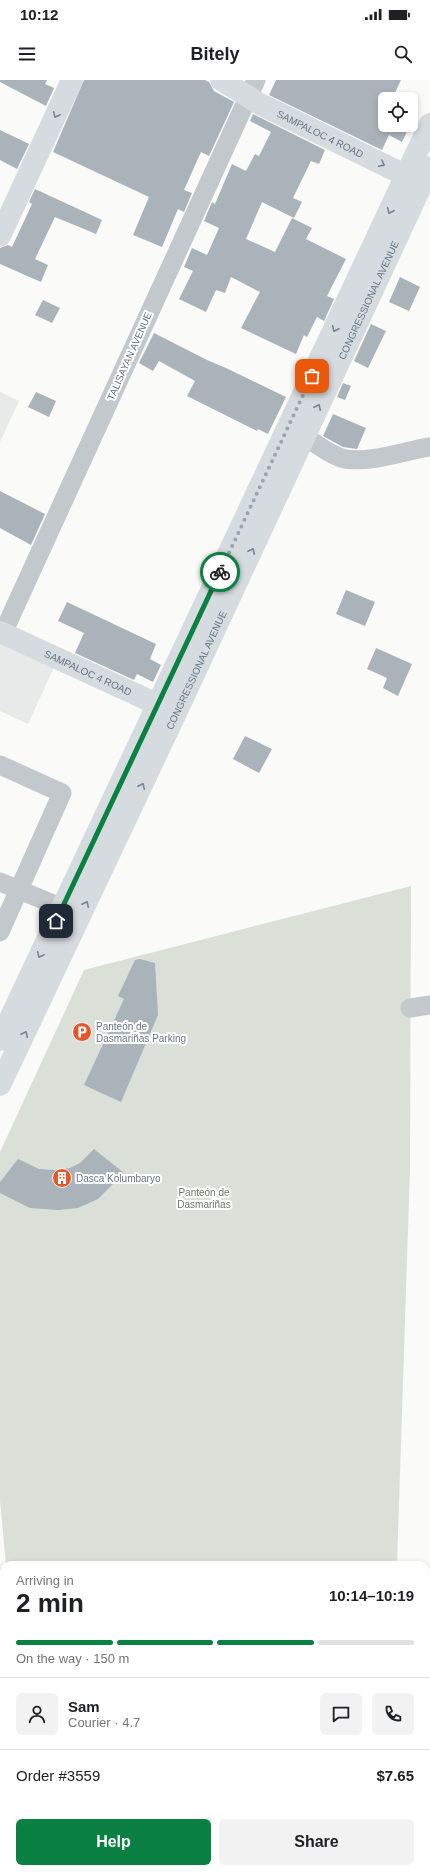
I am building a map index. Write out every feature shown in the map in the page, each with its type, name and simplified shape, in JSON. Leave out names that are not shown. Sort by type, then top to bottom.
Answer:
[{"type":"main road","points":[[0,236],[72,80]]},
{"type":"main road","name":"SAMPALOC 4 ROAD","points":[[221,80],[252,88],[260,104],[420,175]]},
{"type":"main road","name":"CONGRESSIONAL AVENUE","points":[[0,1040],[63,908],[167,709],[305,437],[420,175],[430,124]]},
{"type":"main road","name":"CONGRESSIONAL AVENUE","points":[[0,1085],[167,709],[420,175]]},
{"type":"main road","name":"SAMPALOC 4 ROAD","points":[[1,632],[167,709]]},
{"type":"street","name":"TALISAYAN AVENUE","points":[[1,632],[252,88]]},
{"type":"street","points":[[305,437],[336,456],[345,459],[370,459],[430,447]]},
{"type":"street","points":[[0,765],[62,793],[0,932]]},
{"type":"street","points":[[0,882],[63,908]]},
{"type":"street","points":[[410,1008],[430,1005]]},
{"type":"shaded area","points":[[0,392],[19,401],[0,442]]},
{"type":"shaded area","points":[[0,640],[55,665],[28,724],[0,711]]},
{"type":"green space","name":"Panteón de Dasmariñas","points":[[411,886],[410,1168],[397,1561],[6,1561],[0,1500],[0,1152],[84,970]]},
{"type":"building","points":[[0,80],[47,80],[45,84],[54,88],[46,106],[0,82]]},
{"type":"building","points":[[84,80],[205,80],[209,82],[214,91],[234,102],[209,156],[201,152],[184,190],[192,193],[184,212],[178,209],[162,247],[133,235],[149,197],[53,152]]},
{"type":"building","points":[[276,80],[401,80],[395,92],[378,92],[378,132],[407,132],[402,142],[389,135],[382,150],[269,95]]},
{"type":"building","points":[[253,114],[325,150],[319,164],[311,161],[293,198],[302,202],[294,218],[262,202],[246,239],[275,252],[292,218],[312,228],[306,239],[346,259],[327,296],[334,299],[324,321],[317,317],[307,337],[304,335],[296,354],[241,328],[260,292],[231,277],[225,293],[216,290],[206,312],[179,299],[193,271],[184,267],[192,248],[207,255],[219,228],[204,221],[212,202],[215,204],[232,164],[246,171],[255,154],[259,156],[271,132],[250,121]]},
{"type":"building","points":[[0,130],[29,144],[17,169],[0,160]]},
{"type":"building","points":[[35,189],[102,220],[96,234],[55,217],[35,259],[48,265],[41,282],[0,264],[0,248],[8,245],[12,247],[32,204],[29,202]]},
{"type":"building","points":[[400,277],[420,287],[409,311],[389,302]]},
{"type":"building","points":[[43,300],[60,308],[52,323],[35,315]]},
{"type":"building","points":[[371,324],[386,331],[368,368],[354,361]]},
{"type":"building","points":[[154,333],[286,397],[268,434],[258,429],[257,431],[187,396],[195,381],[159,361],[153,371],[139,363]]},
{"type":"building","points":[[343,383],[351,386],[345,400],[337,397]]},
{"type":"building","points":[[36,392],[56,401],[49,417],[28,407]]},
{"type":"building","points":[[333,414],[366,428],[357,449],[343,447],[323,436]]},
{"type":"building","points":[[0,491],[45,514],[31,545],[0,528]]},
{"type":"building","points":[[346,590],[375,602],[365,626],[336,614]]},
{"type":"building","points":[[67,602],[156,644],[150,659],[161,665],[153,682],[137,674],[134,680],[75,653],[84,633],[58,621]]},
{"type":"building","points":[[376,648],[412,664],[398,696],[383,688],[387,678],[367,669]]},
{"type":"building","points":[[245,736],[272,749],[259,773],[233,759]]},
{"type":"building","points":[[140,959],[155,963],[158,1015],[121,1102],[84,1085],[124,999],[118,996],[135,960]]},
{"type":"building","name":"Dasca Kolumbaryo","points":[[94,1149],[124,1173],[98,1199],[78,1208],[58,1210],[30,1208],[0,1193],[0,1182],[18,1159],[39,1169],[55,1170],[70,1168],[80,1163]]},
{"type":"way so far","points":[[220,572],[312,376]]},
{"type":"place","name":"Panteón de Dasmariñas Parking","points":[[82,1032]]},
{"type":"place","name":"Dasca Kolumbaryo","points":[[62,1178]]},
{"type":"route","points":[[56,921],[220,572]]}]
